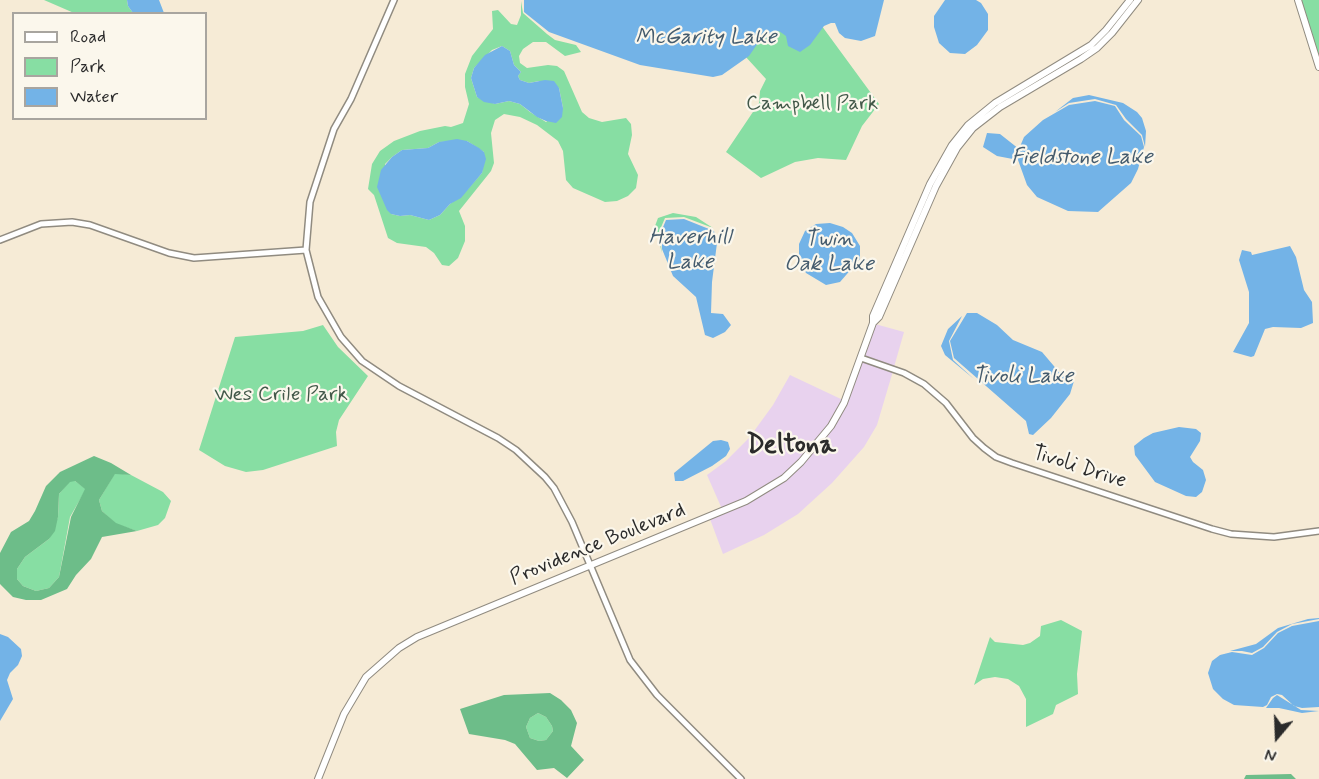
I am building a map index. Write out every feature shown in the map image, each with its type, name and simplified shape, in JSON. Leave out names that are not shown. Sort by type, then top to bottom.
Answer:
[{"type":"main road","name":"Providence Boulevard","points":[[318,779],[344,714],[366,677],[399,648],[417,637],[746,501],[784,478],[801,462],[831,426],[844,403],[873,323],[873,316],[930,184],[952,145],[968,125],[994,103],[1092,45],[1130,0]]},
{"type":"main road","name":"Providence Boulevard","points":[[873,323],[879,317],[936,186],[957,148],[974,128],[1000,107],[1097,48],[1138,0]]},
{"type":"main road","points":[[1298,0],[1319,67]]},
{"type":"street","points":[[394,0],[359,83],[334,129],[310,202],[306,250],[318,297],[334,326],[350,348],[368,365],[399,386],[498,438],[532,463],[545,477],[559,496],[573,522],[622,645],[641,677],[741,779]]},
{"type":"street","points":[[0,240],[41,224],[72,222],[90,225],[165,252],[194,258],[306,250]]},
{"type":"street","name":"Tivoli Drive","points":[[861,358],[904,373],[924,384],[946,403],[973,438],[996,457],[1231,534],[1274,537],[1319,531]]},
{"type":"shaded area","points":[[875,324],[904,332],[894,367],[864,357]]},
{"type":"shaded area","points":[[862,361],[893,371],[877,425],[864,447],[832,483],[798,514],[764,535],[723,554],[710,519],[747,503],[803,463],[832,427],[846,404]]},
{"type":"shaded area","points":[[790,375],[843,400],[829,425],[800,460],[783,476],[746,499],[722,509],[707,475],[726,461],[749,438],[773,405]]},
{"type":"green space","points":[[44,0],[127,0],[132,12],[72,12]]},
{"type":"green space","points":[[1300,0],[1319,0],[1319,59]]},
{"type":"green space","points":[[521,1],[523,13],[547,34],[555,40],[576,45],[581,52],[565,56],[546,42],[533,42],[523,49],[519,56],[520,63],[527,68],[557,66],[564,71],[582,112],[589,118],[602,122],[626,118],[631,124],[632,135],[628,154],[638,175],[636,188],[628,196],[617,201],[605,202],[573,188],[566,180],[563,151],[558,141],[537,125],[520,117],[504,114],[495,120],[491,133],[494,163],[491,171],[459,211],[465,226],[465,241],[458,258],[449,266],[442,265],[434,253],[426,247],[397,243],[388,238],[374,195],[368,189],[372,164],[380,151],[394,141],[420,131],[463,123],[469,104],[465,74],[472,56],[493,29],[492,11],[498,10],[511,24],[517,25],[521,15]],"holes":[[[502,46],[510,51],[514,65],[521,72],[518,76],[520,80],[529,83],[539,81],[559,88],[563,108],[546,122],[520,104],[509,101],[495,104],[477,97],[471,78],[474,68],[492,50]],[[467,141],[484,152],[482,173],[467,190],[440,215],[429,220],[410,215],[391,214],[385,164],[392,157],[402,150],[428,148],[439,142]]]},
{"type":"green space","name":"Campbell Park","points":[[805,3],[879,104],[862,126],[846,160],[818,158],[795,162],[761,178],[726,152],[759,103],[760,91],[766,79],[734,44]]},
{"type":"green space","points":[[673,213],[696,217],[713,228],[684,217],[665,218],[659,232],[662,253],[655,226],[658,218]]},
{"type":"green space","name":"Wes Crile Park","points":[[323,325],[338,347],[368,376],[339,420],[336,432],[337,446],[263,470],[246,472],[225,466],[199,450],[235,337],[303,331]]},
{"type":"green space","points":[[94,456],[131,475],[115,474],[99,500],[102,511],[116,523],[137,531],[102,537],[91,559],[67,589],[41,600],[13,597],[0,584],[0,553],[11,532],[29,521],[46,486],[60,472]],"holes":[[[75,481],[85,489],[71,517],[59,577],[49,588],[36,591],[23,586],[17,579],[17,569],[25,557],[49,539],[55,531],[59,494],[70,482]]]},
{"type":"green space","points":[[115,473],[131,475],[163,492],[171,501],[165,518],[158,525],[137,531],[116,524],[102,511],[99,500]]},
{"type":"green space","points":[[70,481],[75,481],[86,489],[70,517],[59,577],[49,588],[36,591],[23,586],[17,579],[17,569],[25,557],[49,539],[58,517],[59,494]]},
{"type":"green space","points":[[1061,620],[1082,631],[1077,674],[1078,694],[1056,705],[1053,714],[1026,727],[1026,699],[1019,686],[1008,679],[995,677],[983,679],[974,685],[990,637],[995,642],[1023,645],[1040,636],[1041,626]]},
{"type":"green space","points":[[550,693],[571,710],[577,723],[571,746],[584,760],[567,778],[554,768],[537,770],[515,744],[469,734],[460,709],[504,695]],"holes":[[[538,713],[546,717],[553,731],[546,740],[539,741],[530,738],[526,727],[530,718]]]},
{"type":"green space","points":[[538,713],[546,717],[552,726],[553,731],[546,740],[539,741],[530,738],[526,727],[530,718]]},
{"type":"green space","points":[[1291,774],[1296,779],[1244,779],[1246,775]]},
{"type":"water","points":[[127,0],[159,0],[164,12],[132,12]]},
{"type":"water","name":"McGarity Lake","points":[[524,0],[884,0],[875,36],[861,41],[845,38],[839,33],[835,23],[831,23],[824,26],[810,45],[800,52],[788,46],[786,36],[779,31],[758,43],[749,56],[722,75],[713,77],[640,65],[549,32],[524,12]]},
{"type":"water","points":[[945,0],[976,0],[981,3],[988,14],[988,30],[977,45],[965,54],[950,53],[939,43],[934,27],[934,16]]},
{"type":"water","points":[[502,46],[510,51],[514,65],[521,72],[518,76],[520,80],[529,83],[554,81],[559,88],[563,108],[562,117],[556,123],[537,117],[520,104],[509,101],[495,104],[484,102],[477,97],[471,78],[474,68],[485,55]]},
{"type":"water","points":[[1089,95],[1123,103],[1137,112],[1142,118],[1146,131],[1145,147],[1142,135],[1116,105],[1095,99],[1069,103],[1055,112],[1073,98]]},
{"type":"water","name":"Fieldstone Lake","points":[[1095,101],[1115,106],[1124,120],[1141,136],[1144,147],[1138,169],[1131,183],[1098,212],[1068,211],[1037,197],[1027,185],[1018,160],[997,156],[983,147],[987,133],[1000,134],[1019,149],[1024,137],[1043,120],[1069,105]]},
{"type":"water","points":[[457,139],[467,141],[479,148],[484,152],[486,159],[482,173],[461,198],[450,204],[440,215],[429,220],[410,215],[391,214],[377,187],[381,170],[392,157],[402,150],[428,148],[439,142]]},
{"type":"water","name":"Haverhill Lake","points":[[684,219],[714,231],[717,243],[711,313],[723,314],[731,325],[725,332],[713,338],[705,335],[696,297],[673,276],[662,249],[661,232],[666,220]]},
{"type":"water","name":"Twin Oak Lake","points":[[830,223],[852,233],[860,246],[860,259],[840,282],[826,285],[806,273],[799,260],[799,244],[805,231],[816,224]]},
{"type":"water","points":[[1290,246],[1296,257],[1304,290],[1312,302],[1313,323],[1301,328],[1265,329],[1254,356],[1233,352],[1249,323],[1249,292],[1239,260],[1242,250],[1251,252],[1252,255]]},
{"type":"water","name":"Tivoli Lake","points":[[967,313],[977,313],[997,325],[1013,340],[1042,352],[1059,372],[1074,381],[1070,394],[1051,418],[1033,435],[1029,434],[1026,421],[954,358],[950,341]]},
{"type":"water","points":[[962,316],[949,341],[953,360],[974,379],[945,355],[941,346],[948,329]]},
{"type":"water","points":[[1179,427],[1196,429],[1201,433],[1200,441],[1190,457],[1203,470],[1206,480],[1202,492],[1196,497],[1186,496],[1155,482],[1135,455],[1134,446],[1144,438],[1153,433]]},
{"type":"water","points":[[713,441],[728,442],[730,449],[726,456],[683,481],[675,481],[674,473]]},
{"type":"water","points":[[1319,618],[1292,624],[1277,632],[1263,647],[1252,653],[1230,651],[1256,644],[1278,628],[1308,619]]},
{"type":"water","points":[[1319,621],[1319,707],[1294,706],[1282,695],[1277,694],[1271,697],[1267,705],[1263,707],[1234,705],[1223,699],[1213,689],[1208,673],[1212,661],[1220,655],[1232,652],[1252,655],[1264,648],[1278,633],[1292,626]]},
{"type":"water","points":[[0,634],[8,637],[21,649],[22,656],[7,680],[13,699],[0,721]]},
{"type":"water","points":[[1277,695],[1301,710],[1319,711],[1302,713],[1266,708]]},
{"type":"district","name":"Deltona","points":[[791,446]]}]
